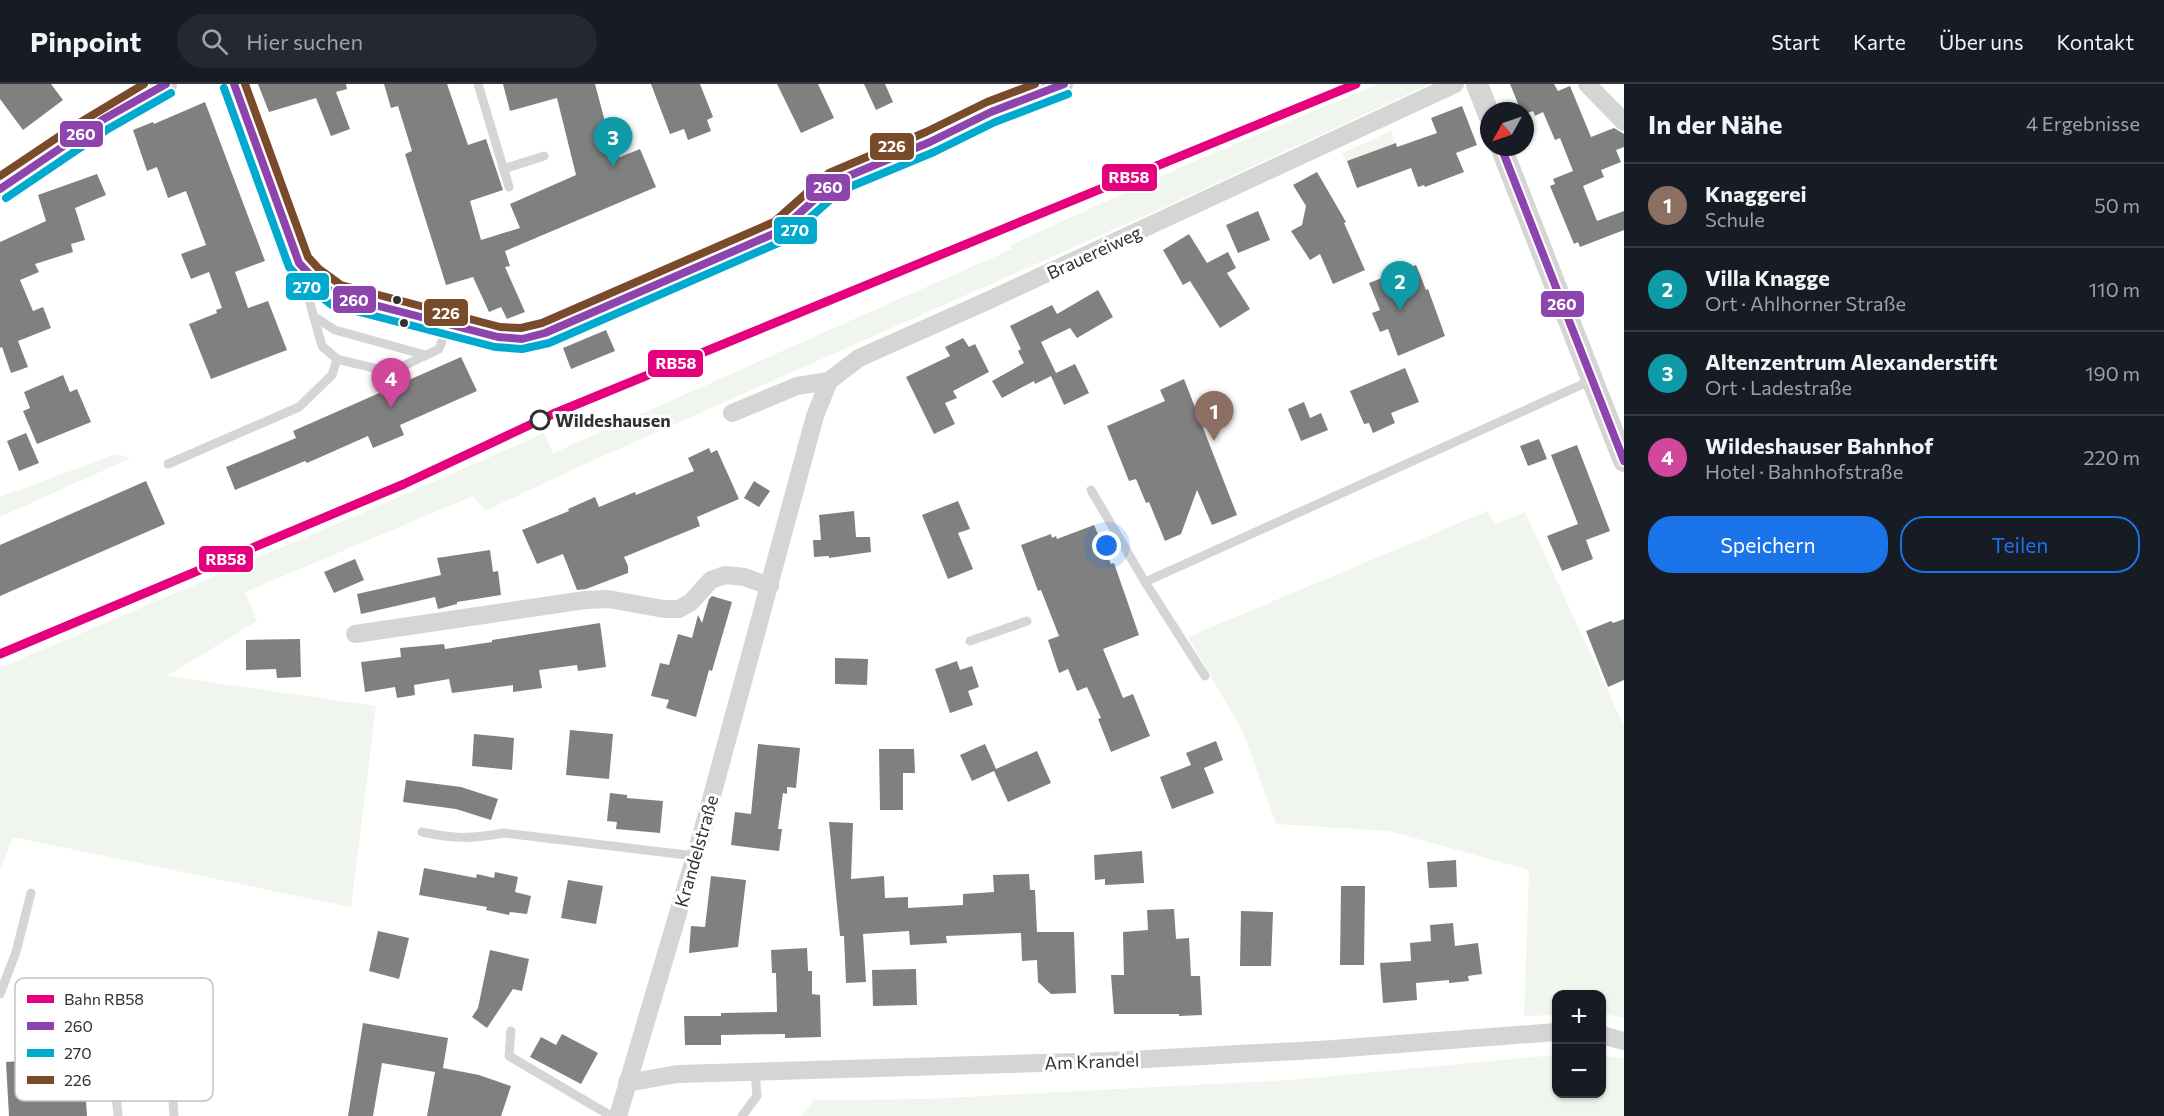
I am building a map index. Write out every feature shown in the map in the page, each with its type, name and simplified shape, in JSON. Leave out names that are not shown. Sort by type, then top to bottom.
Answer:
[{"type":"street","points":[[0,189],[79,134],[166,84]]},
{"type":"street","points":[[234,84],[299,263],[312,277],[336,295],[498,337],[522,339],[546,333],[780,231],[834,182],[930,142],[991,111],[1064,84]]},
{"type":"street","name":"Brauereiweg","points":[[732,413],[797,386],[829,381],[859,358],[986,302],[1455,84]]},
{"type":"street","points":[[1477,84],[1484,102]]},
{"type":"street","points":[[1587,84],[1624,122]]},
{"type":"street","points":[[1505,156],[1624,461]]},
{"type":"street","name":"Krandelstraße","points":[[618,1116],[695,856],[815,416],[829,381]]},
{"type":"street","points":[[355,634],[585,600],[608,599],[664,609],[679,609],[691,602],[711,580],[725,575],[744,577],[770,586]]},
{"type":"street","name":"Am Krandel","points":[[627,1083],[677,1074],[1110,1061],[1333,1049],[1552,1032]]},
{"type":"street","points":[[1606,1036],[1624,1041]]},
{"type":"lane","points":[[478,84],[509,187]]},
{"type":"lane","points":[[503,169],[544,156]]},
{"type":"lane","points":[[299,263],[322,345],[337,358],[391,372],[439,349],[448,325]]},
{"type":"lane","points":[[313,316],[334,330],[425,355]]},
{"type":"lane","points":[[168,464],[299,407],[332,375],[337,358]]},
{"type":"lane","points":[[1145,582],[1592,380]]},
{"type":"lane","points":[[1091,490],[1145,582],[1205,676]]},
{"type":"lane","points":[[970,641],[1027,621]]},
{"type":"lane","points":[[422,832],[453,839],[479,838],[504,833],[695,856]]},
{"type":"lane","points":[[0,994],[16,952],[31,893]]},
{"type":"lane","points":[[511,1031],[509,1056],[611,1116]]},
{"type":"lane","points":[[742,1116],[757,1096],[755,1072]]},
{"type":"lane","points":[[117,1101],[118,1116]]},
{"type":"lane","points":[[173,1101],[174,1116]]},
{"type":"shaded area","points":[[1378,84],[1430,84],[1169,205],[585,464],[485,511],[473,496],[245,592],[257,621],[167,676],[376,706],[351,907],[13,837],[0,871],[0,668],[544,433],[553,453],[1012,249],[1010,245],[1186,165]]},
{"type":"shaded area","points":[[1391,131],[1396,143],[1347,161],[1341,154]]},
{"type":"shaded area","points":[[116,454],[131,458],[0,517],[0,497]]},
{"type":"shaded area","points":[[1488,511],[1494,524],[1525,512],[1624,726],[1624,1018],[1606,1014],[1606,990],[1552,990],[1552,1015],[1524,1016],[1529,870],[1389,831],[1276,824],[1243,732],[1188,637]]},
{"type":"shaded area","points":[[1552,1055],[1552,1098],[1606,1098],[1606,1056],[1624,1058],[1624,1116],[801,1116],[814,1100],[927,1099],[1290,1080]]},
{"type":"building","points":[[0,84],[51,84],[63,100],[23,130],[0,99]]},
{"type":"building","points":[[258,84],[346,84],[347,89],[336,92],[350,129],[331,136],[316,98],[269,112]]},
{"type":"building","points":[[384,84],[447,84],[468,145],[486,139],[503,190],[470,201],[481,240],[520,228],[510,204],[576,175],[557,98],[510,111],[503,84],[595,84],[615,159],[640,149],[656,187],[505,251],[510,266],[505,267],[525,312],[507,319],[501,307],[489,312],[473,277],[446,285],[405,154],[412,151],[398,106],[391,108]]},
{"type":"building","points":[[651,84],[700,84],[713,117],[707,120],[711,131],[688,140],[684,129],[670,134]]},
{"type":"building","points":[[777,84],[818,84],[834,118],[801,133]]},
{"type":"building","points":[[864,84],[885,84],[893,102],[876,110]]},
{"type":"building","points":[[1510,84],[1554,84],[1558,91],[1570,86],[1591,137],[1614,128],[1624,134],[1624,147],[1616,150],[1621,162],[1601,170],[1604,177],[1583,186],[1597,221],[1624,211],[1624,230],[1580,247],[1578,242],[1574,244],[1550,186],[1555,184],[1553,179],[1573,171],[1560,138],[1555,140],[1543,112],[1535,116],[1534,102],[1517,102]]},
{"type":"building","points":[[205,102],[265,261],[235,272],[248,308],[268,301],[287,350],[211,379],[189,324],[217,313],[216,310],[222,308],[209,272],[191,279],[181,254],[206,245],[186,191],[168,198],[157,167],[147,171],[133,130],[153,122],[154,124]]},
{"type":"building","points":[[1462,106],[1477,145],[1456,153],[1464,172],[1425,187],[1424,185],[1418,187],[1411,168],[1357,188],[1347,161],[1396,143],[1397,147],[1437,133],[1431,118]]},
{"type":"building","points":[[1317,172],[1346,222],[1344,223],[1365,270],[1333,284],[1320,254],[1310,260],[1291,231],[1302,225],[1306,206],[1293,185]]},
{"type":"building","points":[[97,174],[106,195],[75,208],[85,240],[71,244],[73,252],[35,264],[39,272],[20,280],[33,311],[43,307],[51,328],[18,341],[28,367],[11,373],[2,347],[0,348],[0,242],[46,221],[38,195]]},
{"type":"building","points":[[1258,211],[1270,240],[1238,253],[1226,225]]},
{"type":"building","points":[[1189,234],[1207,263],[1228,252],[1236,268],[1227,273],[1250,309],[1220,328],[1190,281],[1183,285],[1163,250]]},
{"type":"building","points":[[1416,265],[1426,290],[1428,289],[1445,336],[1398,356],[1388,329],[1380,332],[1372,313],[1380,310],[1369,283]]},
{"type":"building","points":[[1098,290],[1113,317],[1077,338],[1070,328],[1041,342],[1056,373],[1075,364],[1089,393],[1064,405],[1051,376],[1035,384],[1034,381],[1002,398],[992,381],[1024,363],[1018,351],[1021,349],[1010,326],[1052,305],[1057,314]]},
{"type":"building","points":[[606,330],[615,351],[571,369],[563,348]]},
{"type":"building","points":[[963,338],[969,347],[975,344],[989,372],[953,391],[957,398],[945,403],[955,424],[934,434],[906,377],[950,356],[945,347]]},
{"type":"building","points":[[461,357],[477,391],[400,425],[404,435],[373,448],[368,436],[307,463],[305,461],[235,490],[226,467],[296,438],[293,431]]},
{"type":"building","points":[[1405,368],[1419,402],[1391,413],[1395,423],[1373,433],[1369,423],[1364,424],[1350,391]]},
{"type":"building","points":[[63,375],[70,392],[77,389],[91,422],[37,444],[23,411],[30,408],[24,392]]},
{"type":"building","points":[[1184,379],[1237,515],[1212,525],[1197,490],[1181,534],[1165,541],[1149,502],[1146,503],[1136,479],[1129,481],[1107,426],[1165,401],[1160,390]]},
{"type":"building","points":[[1304,402],[1310,418],[1321,413],[1328,430],[1301,441],[1288,409]]},
{"type":"building","points":[[26,433],[39,463],[19,471],[7,441]]},
{"type":"building","points":[[1539,439],[1547,459],[1528,466],[1520,446]]},
{"type":"building","points":[[1577,445],[1610,531],[1586,540],[1593,559],[1562,571],[1547,536],[1578,524],[1551,455]]},
{"type":"building","points":[[709,448],[711,453],[717,450],[739,499],[697,517],[700,526],[624,557],[628,573],[586,589],[577,590],[563,554],[537,564],[522,530],[569,511],[568,509],[595,497],[599,507],[635,492],[636,495],[694,471],[688,458]]},
{"type":"building","points":[[146,481],[165,524],[0,596],[0,545]]},
{"type":"building","points":[[754,481],[770,491],[759,507],[744,498]]},
{"type":"building","points":[[958,501],[970,529],[958,533],[973,569],[948,579],[922,515]]},
{"type":"building","points":[[854,511],[856,537],[870,537],[871,552],[829,558],[829,556],[814,557],[813,540],[821,540],[819,515]]},
{"type":"building","points":[[1094,525],[1111,564],[1114,563],[1139,635],[1103,649],[1123,698],[1133,694],[1150,736],[1111,752],[1098,719],[1101,718],[1087,687],[1077,691],[1068,669],[1059,673],[1048,640],[1059,636],[1041,590],[1038,591],[1021,545],[1051,534],[1052,538],[1056,536],[1057,539]]},
{"type":"building","points":[[490,550],[493,572],[498,571],[501,595],[457,602],[457,604],[438,609],[435,597],[361,614],[357,594],[441,575],[437,558]]},
{"type":"building","points":[[355,559],[364,580],[334,593],[324,572]]},
{"type":"building","points":[[712,596],[732,602],[696,717],[666,708],[669,700],[651,696],[660,663],[669,665],[678,634],[692,638],[698,615],[702,623]]},
{"type":"building","points":[[1624,619],[1624,680],[1608,687],[1586,631],[1611,621],[1613,623]]},
{"type":"building","points":[[600,623],[606,667],[578,671],[577,665],[539,670],[542,688],[513,692],[513,685],[452,693],[449,679],[414,685],[415,695],[397,698],[395,687],[365,692],[361,662],[401,657],[400,648],[444,644],[445,649]]},
{"type":"building","points":[[300,639],[301,677],[277,678],[276,669],[246,670],[246,640]]},
{"type":"building","points":[[835,658],[868,659],[867,685],[835,684]]},
{"type":"building","points":[[957,661],[960,670],[972,666],[979,687],[968,691],[973,705],[950,713],[935,669]]},
{"type":"building","points":[[570,730],[613,734],[609,779],[566,775]]},
{"type":"building","points":[[474,734],[514,738],[512,770],[472,766]]},
{"type":"building","points":[[1216,741],[1223,760],[1204,768],[1214,793],[1172,809],[1160,777],[1191,765],[1186,753]]},
{"type":"building","points":[[758,744],[800,748],[796,788],[787,787],[787,794],[783,793],[778,829],[782,829],[779,851],[731,845],[735,812],[751,814]]},
{"type":"building","points":[[985,744],[996,769],[1037,751],[1051,783],[1008,802],[994,771],[972,781],[960,755]]},
{"type":"building","points":[[879,749],[914,749],[915,773],[903,773],[903,810],[880,810]]},
{"type":"building","points":[[406,780],[461,787],[498,799],[491,820],[456,809],[403,802]]},
{"type":"building","points":[[610,793],[627,795],[627,798],[663,801],[660,833],[616,829],[617,822],[607,821]]},
{"type":"building","points":[[829,822],[853,823],[851,879],[884,876],[885,898],[908,897],[908,908],[963,905],[963,894],[994,892],[993,875],[1029,874],[1030,890],[1035,890],[1037,932],[1074,932],[1076,993],[1051,994],[1038,982],[1037,960],[1022,961],[1021,933],[946,936],[947,943],[910,945],[909,931],[863,934],[866,982],[846,983],[844,936],[840,936]]},
{"type":"building","points":[[1142,851],[1144,883],[1105,885],[1105,879],[1095,880],[1094,855]]},
{"type":"building","points":[[1456,860],[1457,887],[1429,888],[1427,862]]},
{"type":"building","points":[[424,868],[476,878],[477,874],[494,878],[495,872],[518,877],[515,892],[531,896],[527,914],[510,912],[509,915],[486,910],[487,907],[419,895]]},
{"type":"building","points":[[711,876],[746,880],[738,947],[689,953],[691,926],[705,927]]},
{"type":"building","points":[[568,880],[603,886],[596,924],[561,918]]},
{"type":"building","points":[[1341,886],[1365,886],[1364,965],[1340,965]]},
{"type":"building","points":[[1174,909],[1176,939],[1189,938],[1191,976],[1200,976],[1202,1015],[1114,1014],[1111,975],[1124,975],[1123,932],[1148,930],[1147,910]]},
{"type":"building","points":[[1241,911],[1273,912],[1271,966],[1240,966]]},
{"type":"building","points":[[1453,923],[1455,946],[1478,943],[1482,974],[1468,976],[1469,981],[1416,983],[1417,1000],[1383,1003],[1380,963],[1411,961],[1410,943],[1431,941],[1430,925]]},
{"type":"building","points":[[378,931],[409,938],[399,979],[369,971]]},
{"type":"building","points":[[807,948],[808,971],[812,971],[812,994],[820,995],[821,1037],[785,1038],[785,1034],[721,1035],[721,1045],[685,1045],[684,1016],[777,1012],[776,973],[772,973],[771,950]]},
{"type":"building","points":[[490,950],[529,959],[522,991],[513,989],[487,1028],[472,1017],[478,1008]]},
{"type":"building","points":[[916,969],[917,1005],[873,1006],[872,970]]},
{"type":"building","points":[[363,1023],[448,1038],[443,1068],[479,1075],[511,1086],[501,1116],[427,1116],[435,1072],[382,1063],[373,1116],[348,1116]]},
{"type":"building","points":[[562,1034],[598,1053],[581,1084],[530,1057],[541,1037],[556,1045]]},
{"type":"building","points":[[15,1061],[15,1101],[86,1101],[87,1116],[9,1116],[6,1062]]},
{"type":"rail line","name":"RB58","points":[[0,654],[404,484],[553,414],[1356,84]]},
{"type":"transit line","name":"226","points":[[0,176],[76,125],[144,84]]},
{"type":"transit line","name":"260","points":[[0,189],[102,120],[166,84]]},
{"type":"transit line","name":"260","points":[[234,84],[299,263],[312,277],[336,295],[498,337],[522,339],[545,333],[780,231],[834,182],[930,142],[991,112],[1064,84]]},
{"type":"transit line","name":"226","points":[[245,84],[308,257],[319,269],[341,285],[500,327],[521,328],[542,323],[774,222],[829,173],[926,132],[987,102],[1035,84]]},
{"type":"transit line","name":"270","points":[[224,88],[289,267],[305,285],[332,305],[495,347],[522,349],[549,343],[785,240],[840,191],[934,152],[995,122],[1068,94]]},
{"type":"transit line","name":"270","points":[[6,198],[108,129],[171,93]]},
{"type":"transit line","name":"260","points":[[1505,156],[1624,461]]},
{"type":"place","name":"Altenzentrum Alexanderstift","points":[[613,167]]},
{"type":"place","name":"Villa Knagge","points":[[1400,311]]},
{"type":"place","name":"Wildeshauser Bahnhof","points":[[391,408]]},
{"type":"place","name":"Wildeshausen","points":[[540,420]]},
{"type":"place","name":"Knaggerei","points":[[1214,441]]}]
